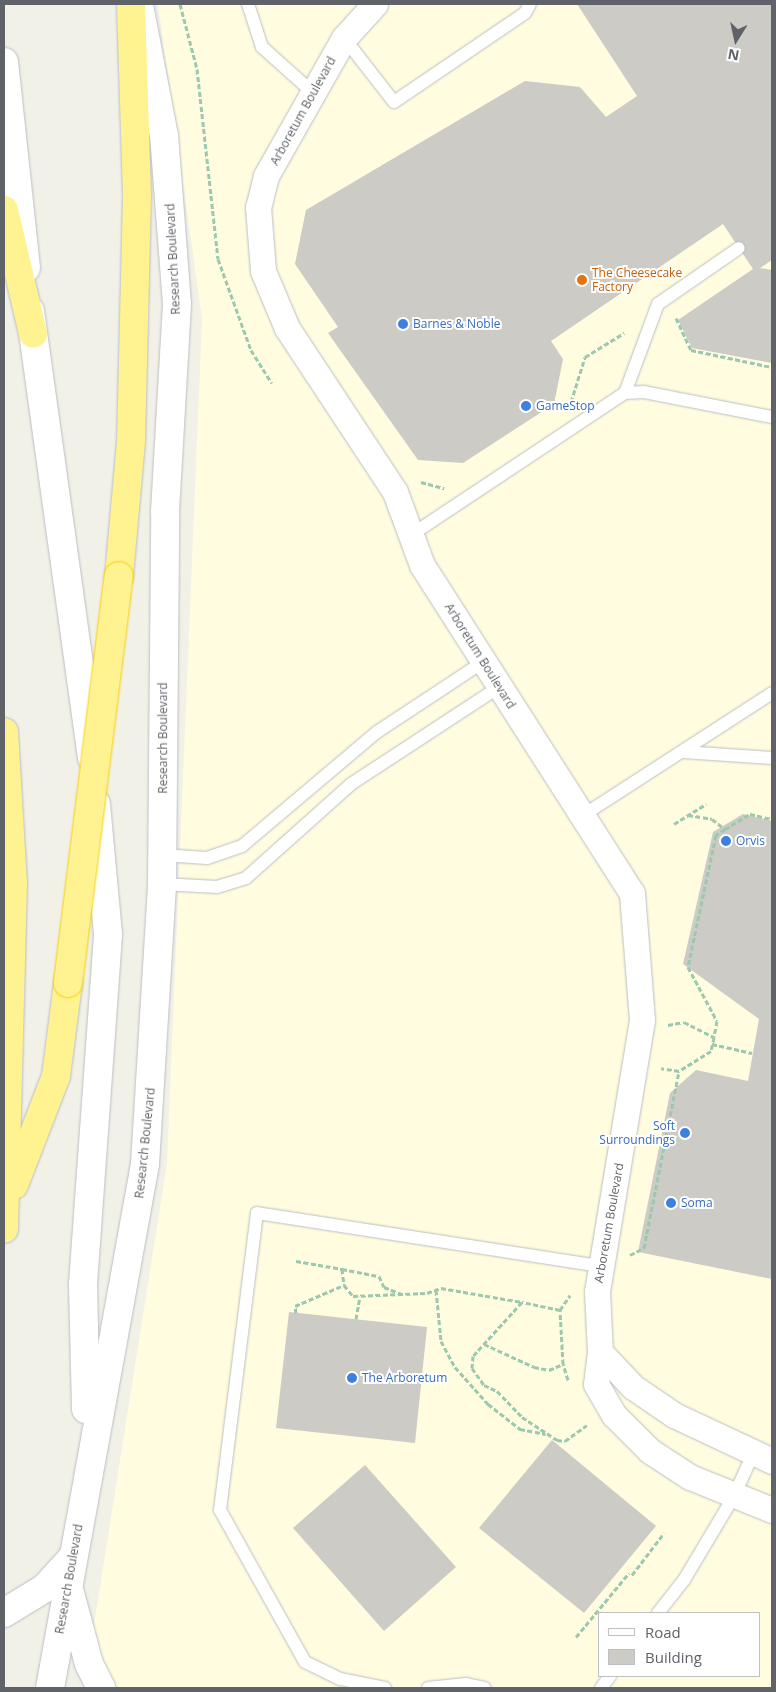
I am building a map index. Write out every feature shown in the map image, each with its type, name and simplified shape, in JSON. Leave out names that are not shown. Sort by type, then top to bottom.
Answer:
[{"type":"highway","points":[[5,1218],[56,1076],[119,576],[132,432],[137,196],[131,4]]},
{"type":"highway","points":[[4,210],[33,334]]},
{"type":"highway","points":[[4,732],[13,884],[5,1218]]},
{"type":"main road","name":"Research Boulevard","points":[[50,1688],[145,1164],[162,884],[165,512],[177,304],[164,136],[139,4]]},
{"type":"main road","name":"Research Boulevard","points":[[4,62],[33,334],[92,755],[108,934],[83,1284],[88,1471]]},
{"type":"main road","points":[[4,1613],[45,1588],[73,1557]]},
{"type":"main road","points":[[68,1585],[89,1664],[101,1688]]},
{"type":"street","name":"Arboretum Boulevard","points":[[375,4],[344,38],[311,91],[266,176],[258,207],[263,271],[287,328],[395,492],[422,565],[632,893],[642,1020],[597,1291],[600,1352],[596,1384],[614,1415],[650,1451],[690,1477],[772,1510]]},
{"type":"street","points":[[600,1352],[634,1386],[674,1415],[762,1457]]},
{"type":"lane","points":[[248,4],[262,47],[311,91]]},
{"type":"lane","points":[[344,38],[394,102],[525,13],[530,4]]},
{"type":"lane","points":[[624,393],[658,304],[739,248]]},
{"type":"lane","points":[[411,535],[624,393],[644,392],[772,417]]},
{"type":"lane","points":[[162,855],[207,858],[242,846],[377,732],[483,662]]},
{"type":"lane","points":[[162,884],[217,887],[246,878],[351,784],[500,687]]},
{"type":"lane","points":[[582,816],[683,752],[693,741],[772,693]]},
{"type":"lane","points":[[683,752],[772,758]]},
{"type":"lane","points":[[385,1688],[340,1679],[305,1662],[220,1510],[257,1213],[601,1266]]},
{"type":"lane","points":[[659,1612],[684,1580],[734,1496],[762,1457]]},
{"type":"lane","points":[[601,1688],[609,1677]]},
{"type":"lane","points":[[428,1688],[466,1684],[485,1688]]},
{"type":"path","points":[[180,4],[197,69],[218,259],[262,367],[272,383]]},
{"type":"path","points":[[682,314],[676,319],[691,350],[772,367]]},
{"type":"path","points":[[570,405],[585,357],[627,331]]},
{"type":"path","points":[[414,474],[419,482],[450,490]]},
{"type":"path","points":[[674,824],[706,804]]},
{"type":"path","points":[[661,1068],[679,1071],[711,1051],[717,1021],[688,967],[716,835],[750,814],[772,819]]},
{"type":"path","points":[[688,815],[712,819],[724,829]]},
{"type":"path","points":[[666,1026],[684,1022],[714,1037]]},
{"type":"path","points":[[712,1044],[752,1053]]},
{"type":"path","points":[[627,1256],[644,1248],[679,1071]]},
{"type":"path","points":[[296,1262],[379,1276],[384,1287],[401,1295]]},
{"type":"path","points":[[342,1269],[344,1285],[352,1296],[401,1295],[436,1290],[522,1302],[560,1310]]},
{"type":"path","points":[[296,1313],[295,1306],[344,1285]]},
{"type":"path","points":[[436,1290],[441,1342],[455,1367],[488,1404],[520,1429],[549,1434]]},
{"type":"path","points":[[573,1290],[560,1310],[563,1364],[573,1391]]},
{"type":"path","points":[[356,1319],[360,1296]]},
{"type":"path","points":[[522,1302],[473,1356],[472,1368],[484,1385],[497,1391],[522,1417],[549,1434],[565,1441],[588,1428],[584,1418]]},
{"type":"path","points":[[484,1344],[534,1367],[549,1370],[563,1364]]},
{"type":"path","points":[[576,1637],[664,1533]]},
{"type":"shaded area","name":"The Arboretum","points":[[158,4],[772,4],[772,1688],[84,1688],[167,1163],[202,319]]},
{"type":"building","points":[[577,4],[772,4],[772,260],[760,268],[772,270],[772,363],[692,348],[678,320],[753,269],[723,224],[551,341],[563,359],[554,404],[463,463],[418,460],[328,333],[338,327],[295,264],[306,210],[525,81],[580,87],[606,117],[637,96]]},
{"type":"building","points":[[743,814],[772,821],[772,1279],[638,1252],[670,1093],[696,1070],[748,1081],[759,1019],[683,964],[713,832]]},
{"type":"building","name":"The Arboretum","points":[[289,1312],[427,1327],[415,1443],[276,1428]]},
{"type":"building","points":[[552,1440],[656,1526],[584,1613],[479,1528]]},
{"type":"building","points":[[365,1465],[456,1567],[384,1631],[293,1528]]},
{"type":"place","name":"The Cheesecake Factory","points":[[582,280]]},
{"type":"place","name":"Barnes & Noble","points":[[403,324]]},
{"type":"place","name":"GameStop","points":[[526,406]]},
{"type":"place","name":"Orvis","points":[[726,841]]},
{"type":"place","name":"Soft Surroundings","points":[[685,1133]]},
{"type":"place","name":"Soma","points":[[671,1203]]},
{"type":"place","name":"The Arboretum","points":[[352,1378]]}]
